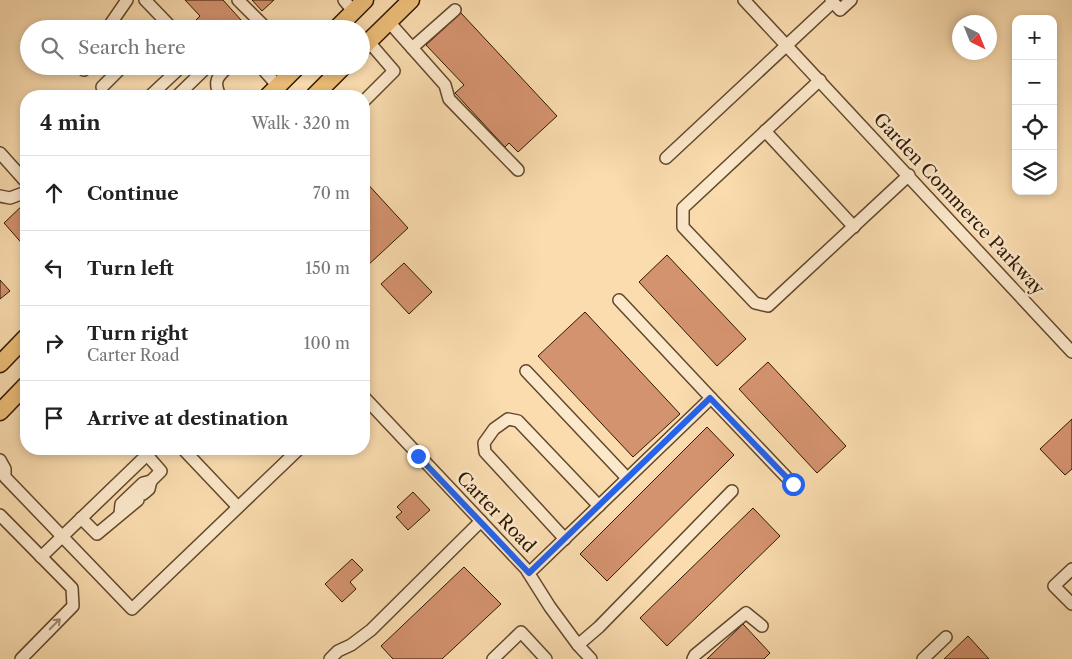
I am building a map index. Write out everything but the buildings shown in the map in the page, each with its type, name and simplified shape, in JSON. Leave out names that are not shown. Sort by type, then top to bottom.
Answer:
[{"type":"highway","points":[[370,41],[411,0]]},
{"type":"highway","points":[[342,20],[354,4]]},
{"type":"highway","points":[[274,90],[289,75]]},
{"type":"highway","points":[[320,90],[335,75]]},
{"type":"highway","points":[[2,358],[20,342]]},
{"type":"highway","points":[[0,412],[20,391]]},
{"type":"street","points":[[113,20],[127,0]]},
{"type":"street","points":[[145,0],[161,20]]},
{"type":"street","points":[[238,0],[258,20]]},
{"type":"street","name":"Garden Commerce Parkway","points":[[744,0],[1072,352]]},
{"type":"street","points":[[666,158],[787,46],[832,1],[840,10],[851,0]]},
{"type":"street","points":[[412,48],[455,10]]},
{"type":"street","points":[[389,22],[445,86],[449,99],[518,170]]},
{"type":"street","points":[[370,50],[394,71],[370,95]]},
{"type":"street","points":[[102,87],[114,75]]},
{"type":"street","points":[[156,90],[172,75]]},
{"type":"street","points":[[183,90],[199,75]]},
{"type":"street","points":[[216,90],[220,75]]},
{"type":"street","points":[[265,75],[272,90]]},
{"type":"street","points":[[820,80],[683,208],[683,228],[755,303],[768,306],[908,175]]},
{"type":"street","points":[[765,131],[854,226]]},
{"type":"street","points":[[0,153],[20,175]]},
{"type":"street","points":[[0,196],[10,198],[20,194]]},
{"type":"street","points":[[620,300],[710,398],[793,484]]},
{"type":"street","points":[[526,371],[628,478]]},
{"type":"street","points":[[529,573],[710,398]]},
{"type":"street","name":"Carter Road","points":[[370,403],[529,573],[550,607],[578,645],[591,659]]},
{"type":"street","points":[[565,539],[485,452],[484,443],[494,429],[508,419],[518,421],[599,506]]},
{"type":"street","points":[[41,556],[147,455]]},
{"type":"street","points":[[81,518],[97,534],[120,514],[128,510],[149,489],[151,482],[161,471],[152,455]]},
{"type":"street","points":[[189,455],[238,507]]},
{"type":"street","points":[[0,460],[5,469],[5,477],[132,609],[293,455]]},
{"type":"street","points":[[120,514],[121,504],[142,483],[151,482]]},
{"type":"street","points":[[578,645],[599,627],[732,491]]},
{"type":"street","points":[[0,515],[72,588],[74,606],[21,659]]},
{"type":"street","points":[[330,659],[338,651],[351,645],[370,630],[481,521]]},
{"type":"street","points":[[1072,569],[1054,586],[1072,604]]},
{"type":"street","points":[[693,659],[695,655],[746,614],[762,626]]},
{"type":"street","points":[[493,659],[521,632],[542,658]]},
{"type":"street","points":[[922,659],[946,637]]},
{"type":"route","points":[[418,456],[529,573],[710,398],[793,484]]}]
